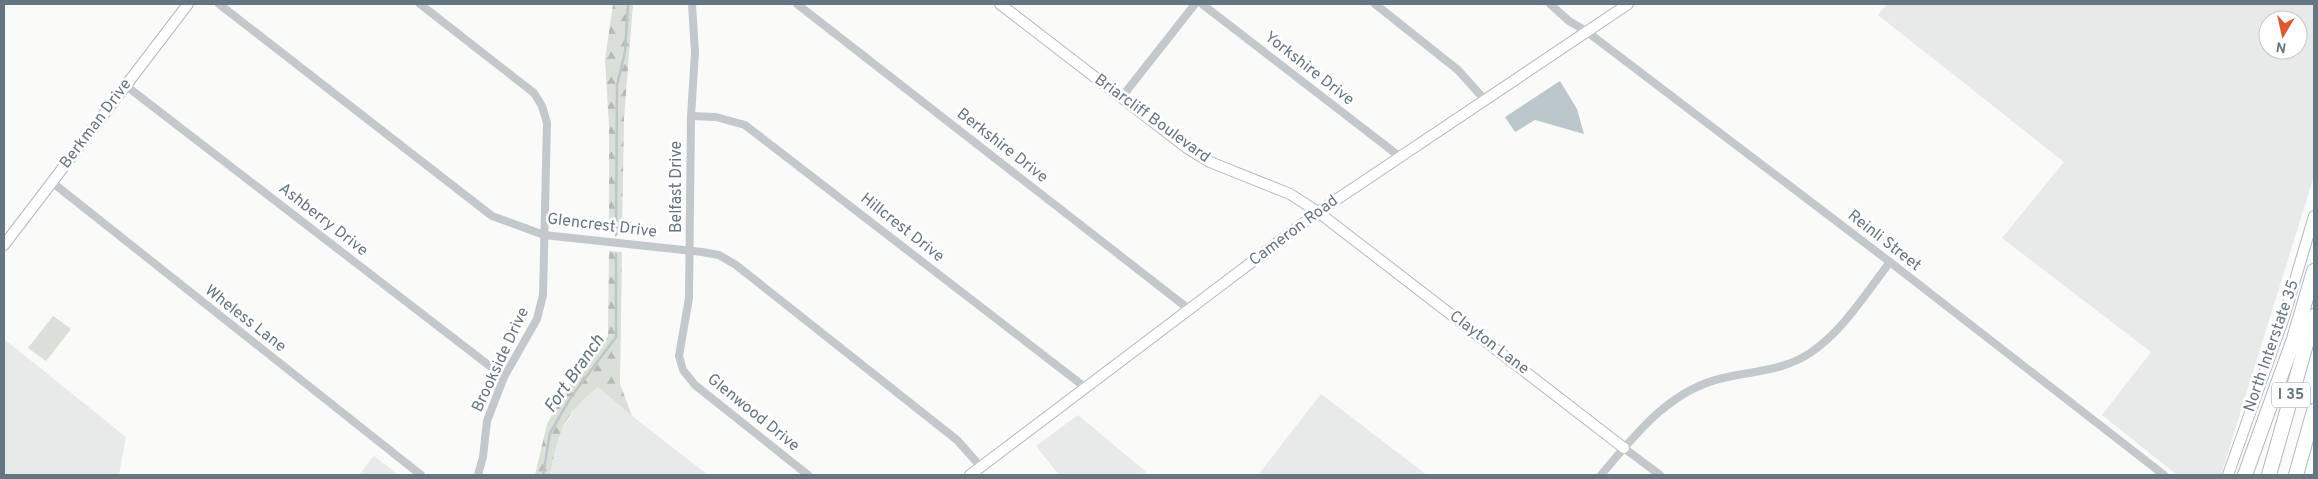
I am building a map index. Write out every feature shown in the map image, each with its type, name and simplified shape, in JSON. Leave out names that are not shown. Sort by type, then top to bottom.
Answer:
[{"type":"highway","points":[[2245,475],[2286,365],[2314,271]]},
{"type":"highway","name":"I 35","points":[[2268,475],[2314,316]]},
{"type":"highway","name":"I 35","points":[[2296,475],[2314,411]]},
{"type":"main road","name":"Berkman Drive","points":[[4,244],[188,4]]},
{"type":"main road","name":"Briarcliff Boulevard","points":[[1000,4],[1122,98],[1210,162],[1290,194],[1318,212]]},
{"type":"main road","name":"Cameron Road","points":[[970,475],[1318,212],[1628,4]]},
{"type":"main road","name":"Clayton Lane","points":[[1318,212],[1624,448]]},
{"type":"main road","name":"North Interstate 35","points":[[2228,475],[2284,317],[2314,216]]},
{"type":"street","name":"Glencrest Drive","points":[[219,4],[492,216],[544,235],[690,250],[719,255],[736,265],[957,440],[981,467]]},
{"type":"street","name":"Brookside Drive","points":[[420,4],[534,93],[542,106],[546,123],[543,295],[537,319],[504,377],[486,422],[483,457],[478,475]]},
{"type":"street","name":"Belfast Drive","points":[[683,370],[680,346],[689,298],[691,116],[695,53],[692,4]]},
{"type":"street","name":"Berkshire Drive","points":[[797,4],[1190,310]]},
{"type":"street","points":[[1122,98],[1195,4]]},
{"type":"street","name":"Yorkshire Drive","points":[[1202,4],[1399,156]]},
{"type":"street","points":[[1375,4],[1458,70],[1484,99]]},
{"type":"street","name":"Reinli Street","points":[[1550,4],[1569,21],[1586,31],[1890,262],[2164,475]]},
{"type":"street","name":"Ashberry Drive","points":[[126,85],[504,377]]},
{"type":"street","name":"Hillcrest Drive","points":[[691,116],[716,116],[746,125],[1086,388]]},
{"type":"street","name":"Wheless Lane","points":[[53,182],[421,475]]},
{"type":"street","points":[[1601,475],[1653,416],[1678,396],[1702,383],[1775,369],[1810,353],[1842,324],[1890,262]]},
{"type":"street","name":"Glenwood Drive","points":[[683,370],[695,385],[808,475]]},
{"type":"street","name":"Clayton Lane","points":[[1624,448],[1660,475]]},
{"type":"shaded area","points":[[1887,4],[2314,4],[2314,176],[2221,475],[2177,475],[2102,415],[2151,352],[2002,238],[2064,162],[1878,15]]},
{"type":"shaded area","points":[[1560,81],[1577,109],[1584,134],[1535,120],[1515,132],[1505,117]]},
{"type":"shaded area","points":[[4,339],[126,437],[119,475],[4,475]]},
{"type":"shaded area","points":[[598,387],[708,475],[550,475],[557,437],[579,403]]},
{"type":"shaded area","points":[[1321,394],[1427,475],[1258,475]]},
{"type":"shaded area","points":[[1078,415],[1146,472],[1142,475],[1059,475],[1036,446]]},
{"type":"shaded area","points":[[374,456],[398,475],[359,475]]},
{"type":"green space","points":[[613,4],[633,4],[624,118],[622,235],[609,233],[609,126],[605,60]]},
{"type":"green space","points":[[609,251],[622,252],[620,384],[632,416],[598,387],[577,407],[564,426],[559,436],[550,475],[535,475],[547,424],[566,390],[608,336]]},
{"type":"green space","points":[[53,316],[71,329],[46,361],[28,348]]},
{"type":"waterway","name":"Fort Branch","points":[[616,235],[617,85],[625,52],[628,4]]},
{"type":"waterway","name":"Fort Branch","points":[[543,475],[550,433],[571,397],[616,337],[616,254]]}]
